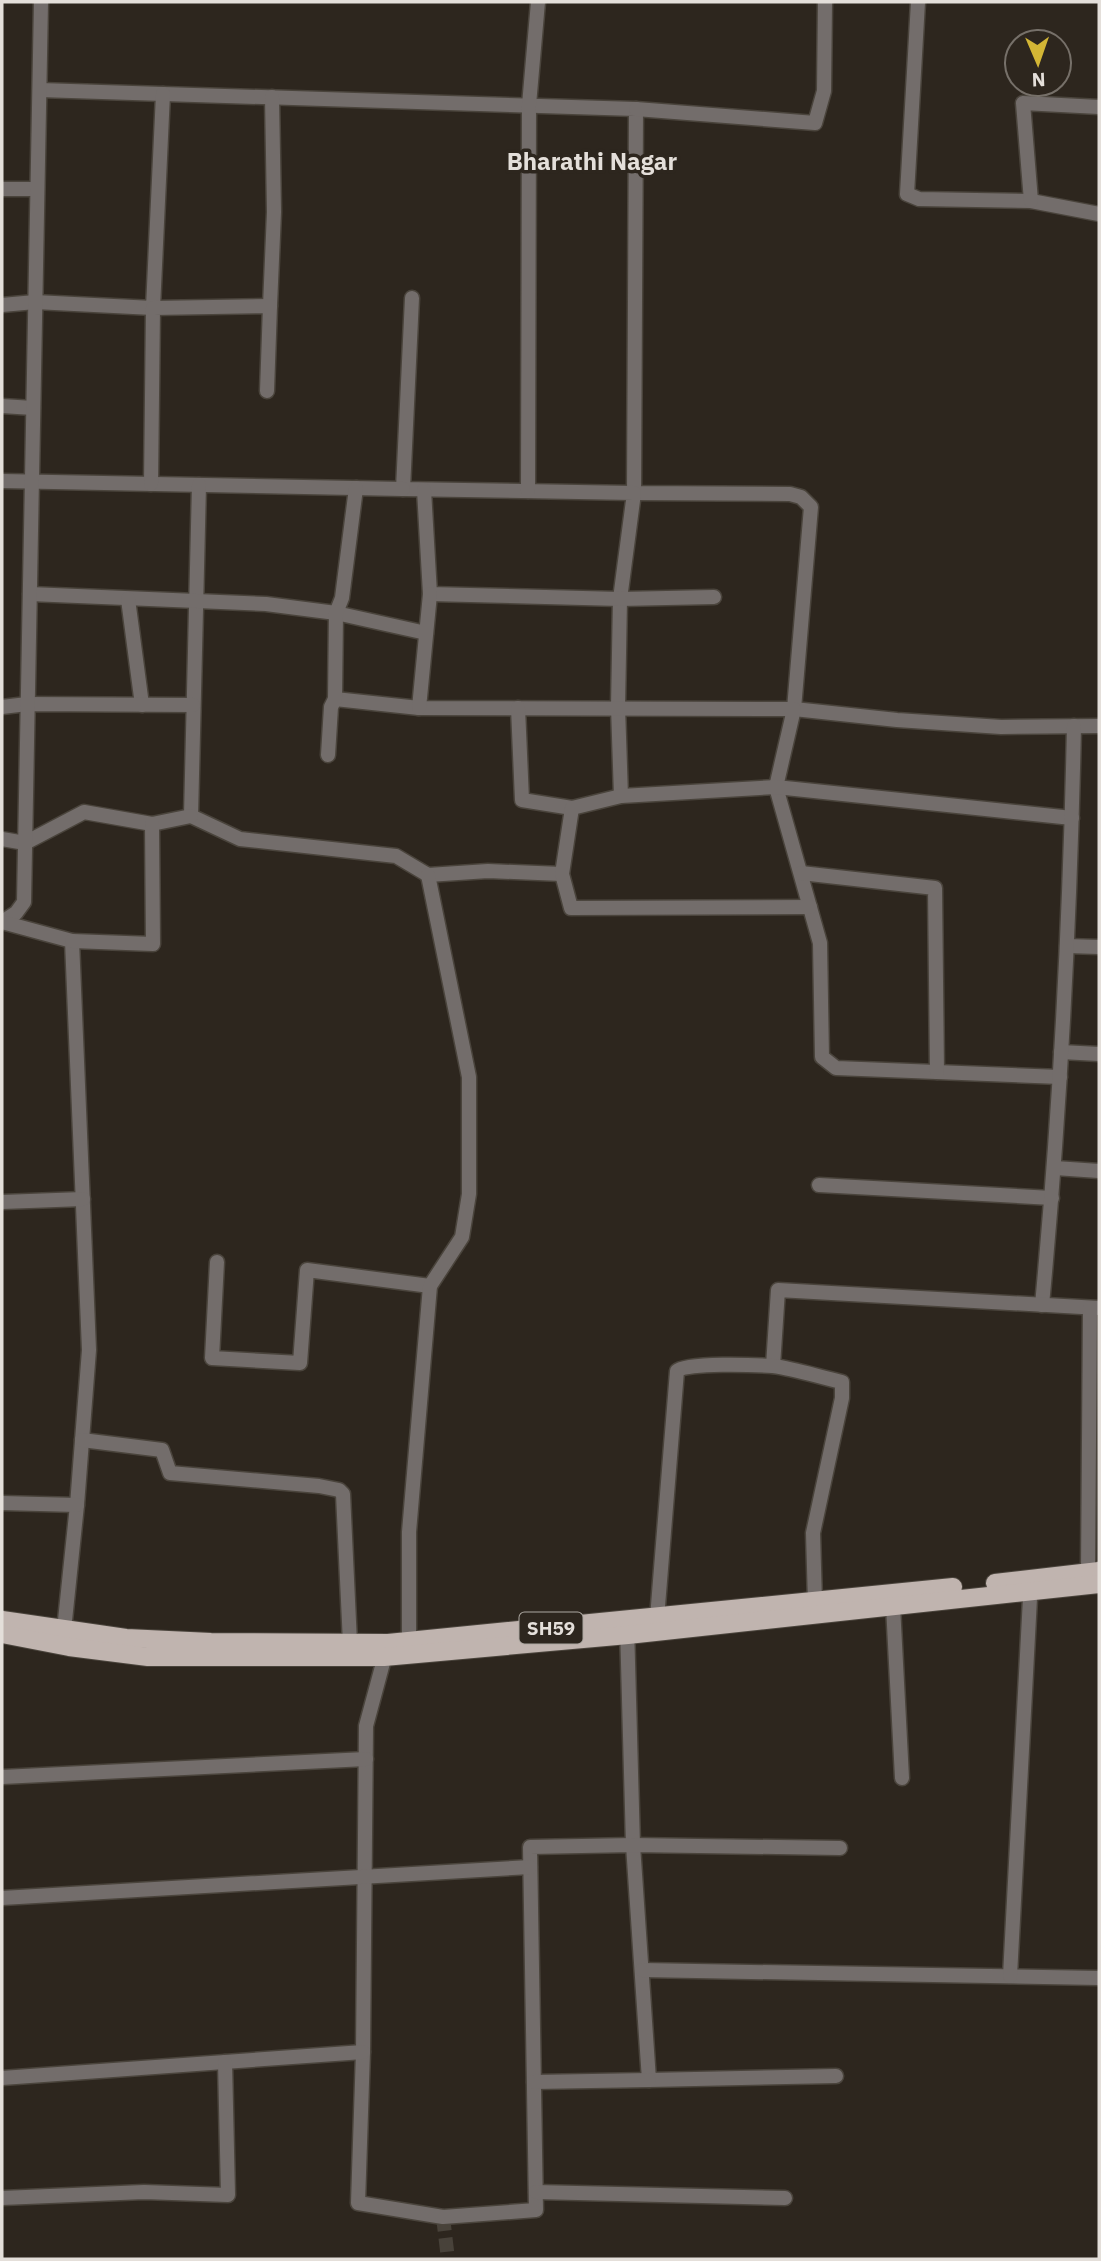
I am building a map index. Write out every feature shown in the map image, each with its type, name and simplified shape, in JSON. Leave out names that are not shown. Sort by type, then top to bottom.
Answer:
[{"type":"main road","name":"SH59","points":[[2,1620],[126,1638],[199,1642],[350,1643],[386,1650],[409,1642],[627,1628],[657,1618],[1095,1576]]},
{"type":"main road","points":[[2,1634],[69,1647],[148,1657],[386,1650],[893,1606],[1095,1576]]},
{"type":"street","points":[[41,2],[24,902],[16,913],[2,922],[72,941],[153,944],[152,824]]},
{"type":"street","points":[[528,491],[529,106],[538,2]]},
{"type":"street","points":[[40,90],[636,109],[815,123],[824,91],[825,2]]},
{"type":"street","points":[[918,2],[907,194],[919,199],[1031,201],[1099,214]]},
{"type":"street","points":[[151,484],[153,308],[163,94]]},
{"type":"street","points":[[267,391],[274,212],[272,97]]},
{"type":"street","points":[[1031,201],[1023,103],[1099,107]]},
{"type":"street","points":[[621,796],[618,707],[620,599],[634,493],[636,109]]},
{"type":"street","points":[[2,189],[37,189]]},
{"type":"street","points":[[402,489],[412,298]]},
{"type":"street","points":[[2,304],[35,302],[153,308],[270,306]]},
{"type":"street","points":[[2,406],[33,408]]},
{"type":"street","points":[[2,481],[790,494],[801,497],[811,507],[794,709],[776,787],[820,943],[822,1057],[836,1068],[1060,1077]]},
{"type":"street","points":[[191,816],[199,485]]},
{"type":"street","points":[[328,755],[331,707],[335,699],[336,613],[342,598],[356,488]]},
{"type":"street","points":[[419,708],[430,594],[424,489]]},
{"type":"street","points":[[30,594],[266,604],[336,613],[426,633]]},
{"type":"street","points":[[430,594],[620,599],[714,597]]},
{"type":"street","points":[[128,598],[142,705]]},
{"type":"street","points":[[335,699],[419,708],[794,709],[1001,727],[1099,726]]},
{"type":"street","points":[[2,707],[27,704],[193,705]]},
{"type":"street","points":[[518,708],[522,800],[572,808],[621,796],[776,787],[1072,818]]},
{"type":"street","points":[[1042,1305],[1055,1168],[1067,946],[1074,726]]},
{"type":"street","points":[[572,808],[562,874],[571,908],[810,907]]},
{"type":"street","points":[[2,839],[25,843],[84,812],[152,824],[191,816],[240,839],[396,856],[428,875],[488,871],[562,874]]},
{"type":"street","points":[[801,873],[935,888],[937,1072]]},
{"type":"street","points":[[409,1642],[409,1532],[430,1286],[462,1237],[469,1194],[469,1077],[428,875]]},
{"type":"street","points":[[64,1630],[89,1350],[72,941]]},
{"type":"street","points":[[1067,946],[1099,947]]},
{"type":"street","points":[[1061,1052],[1099,1054]]},
{"type":"street","points":[[1055,1168],[1099,1171]]},
{"type":"street","points":[[819,1185],[1052,1198]]},
{"type":"street","points":[[2,1202],[83,1199]]},
{"type":"street","points":[[217,1262],[212,1358],[300,1363],[307,1270],[430,1286]]},
{"type":"street","points":[[772,1366],[778,1290],[1095,1308],[1095,1576]]},
{"type":"street","points":[[657,1618],[677,1371],[681,1367],[698,1365],[772,1366],[842,1382],[842,1398],[813,1533],[815,1602]]},
{"type":"street","points":[[82,1440],[162,1450],[170,1473],[339,1490],[343,1494],[346,1518],[350,1643]]},
{"type":"street","points":[[2,1503],[77,1506]]},
{"type":"street","points":[[1010,1976],[1030,1598]]},
{"type":"street","points":[[893,1606],[902,1778]]},
{"type":"street","points":[[627,1628],[633,1845],[649,2080]]},
{"type":"street","points":[[386,1650],[366,1726],[363,2052],[358,2203],[443,2217],[536,2210],[530,1847],[840,1847]]},
{"type":"street","points":[[2,1777],[366,1759]]},
{"type":"street","points":[[2,1898],[530,1867]]},
{"type":"street","points":[[642,1970],[1099,1978]]},
{"type":"street","points":[[2,2078],[363,2052]]},
{"type":"street","points":[[2,2198],[144,2192],[228,2195],[225,2062]]},
{"type":"street","points":[[534,2082],[835,2076]]},
{"type":"street","points":[[536,2192],[785,2198]]},
{"type":"tunnel","points":[[443,2217],[448,2259]]},
{"type":"district","name":"Bharathi Nagar","points":[[592,162]]}]
